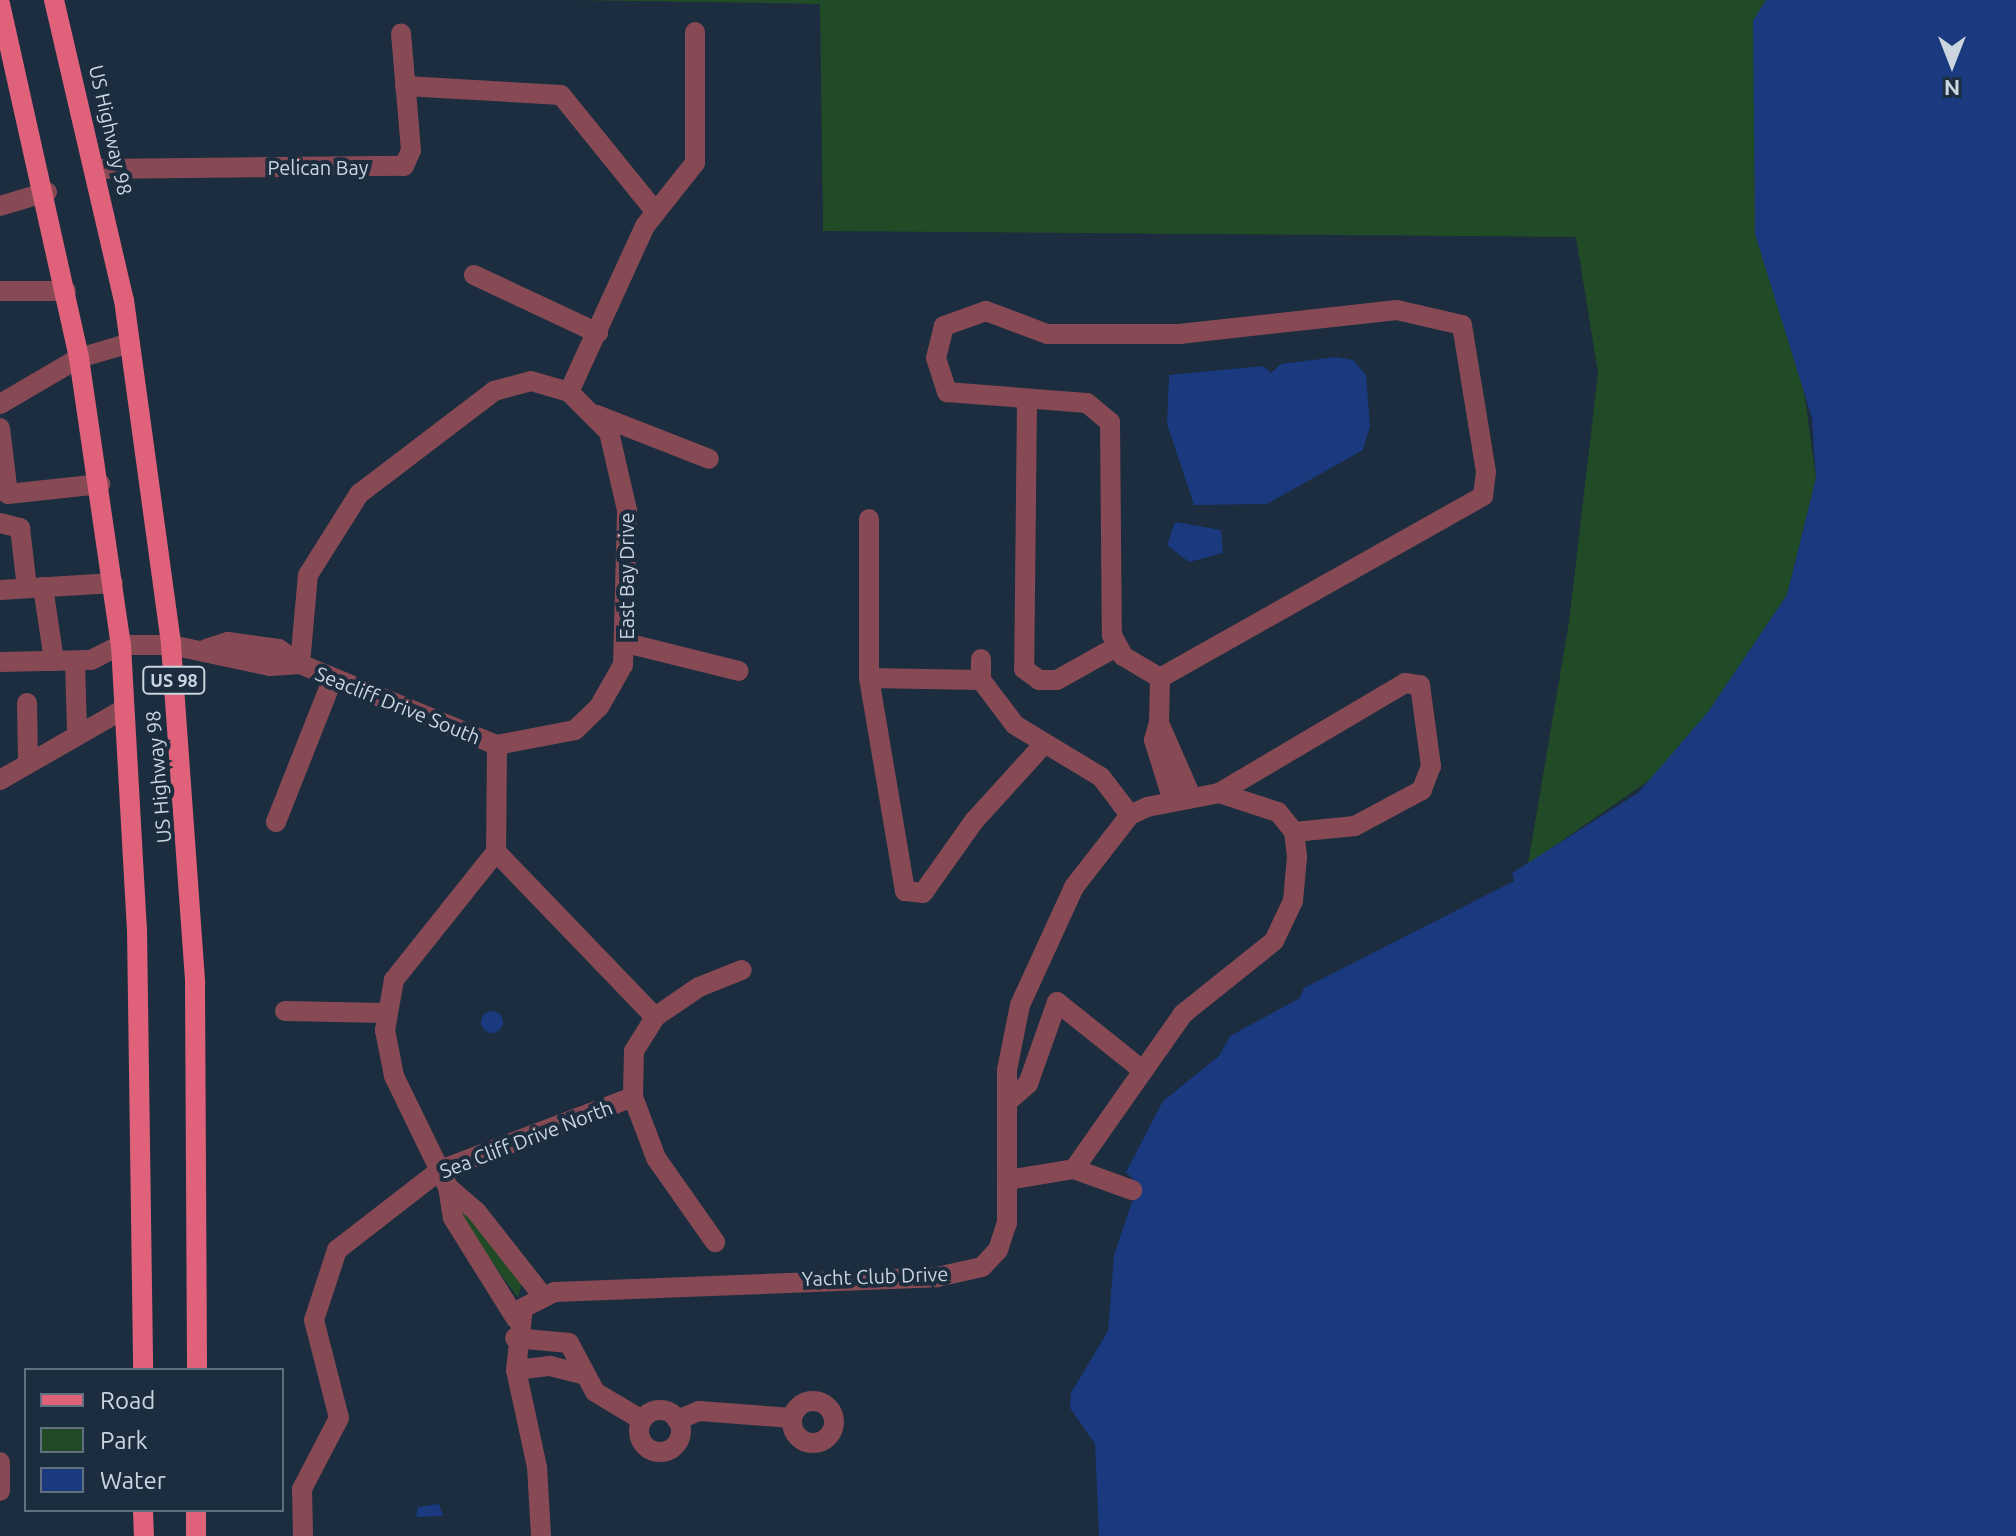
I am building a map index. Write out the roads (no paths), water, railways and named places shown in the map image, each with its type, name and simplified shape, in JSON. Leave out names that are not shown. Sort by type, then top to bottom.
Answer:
[{"type":"main road","name":"US Highway 98","points":[[54,0],[96,169],[130,343],[171,645],[195,983],[197,1368]]},
{"type":"main road","name":"US Highway 98","points":[[0,4],[47,192],[79,358],[100,484],[121,645],[137,929],[143,1368]]},
{"type":"main road","points":[[143,1512],[144,1536]]},
{"type":"main road","points":[[196,1512],[196,1536]]},
{"type":"street","points":[[569,392],[654,210],[695,163],[695,32]]},
{"type":"street","name":"Pelican Bay","points":[[96,169],[404,166],[411,150],[401,33]]},
{"type":"street","points":[[405,86],[561,95],[654,210]]},
{"type":"street","points":[[0,206],[47,192]]},
{"type":"street","points":[[474,275],[598,333]]},
{"type":"street","points":[[0,291],[66,291]]},
{"type":"street","points":[[1397,310],[1444,316],[1467,331],[1486,472],[1477,504],[1160,678],[1116,647],[1109,621],[1110,422],[1087,403],[947,392],[936,358],[944,326],[986,311],[1047,334],[1181,334],[1397,310]]},
{"type":"street","points":[[6,397],[79,358],[130,343]]},
{"type":"street","name":"East Bay Drive","points":[[300,664],[308,575],[359,494],[494,391],[531,381],[569,392],[597,415],[613,446],[627,510],[626,643],[607,696],[575,730],[497,745]]},
{"type":"street","points":[[1027,400],[1021,661],[1030,676],[1057,680],[1116,647]]},
{"type":"street","points":[[597,415],[709,459]]},
{"type":"street","points":[[0,428],[8,494],[100,484]]},
{"type":"street","points":[[869,519],[869,678],[905,891],[923,893],[974,821],[1044,744]]},
{"type":"street","points":[[0,523],[20,528],[54,661]]},
{"type":"street","points":[[0,590],[113,583]]},
{"type":"street","name":"Seacliff Drive South","points":[[0,662],[75,661],[121,645],[206,649],[228,642],[279,649],[300,664],[497,745]]},
{"type":"street","points":[[626,643],[739,671]]},
{"type":"street","points":[[981,659],[981,680],[1015,725],[1101,777],[1130,815],[1181,796],[1219,793],[1268,806],[1294,832],[1293,901],[1283,926],[1261,956],[1183,1014],[1141,1069],[1074,1169]]},
{"type":"street","points":[[75,661],[77,734]]},
{"type":"street","points":[[276,822],[333,678]]},
{"type":"street","points":[[869,678],[981,680]]},
{"type":"street","points":[[1160,678],[1159,723],[1154,740],[1181,796]]},
{"type":"street","points":[[1219,793],[1405,683],[1420,685],[1431,766],[1422,790],[1355,826],[1294,832]]},
{"type":"street","points":[[27,703],[28,762]]},
{"type":"street","points":[[0,780],[124,709]]},
{"type":"street","points":[[444,1179],[394,1076],[385,1013],[394,980],[496,852],[497,745]]},
{"type":"street","name":"Yacht Club Drive","points":[[542,1295],[968,1272],[982,1267],[1002,1242],[1008,1180],[1007,1102],[1020,1005],[1035,964],[1074,887],[1130,815]]},
{"type":"street","points":[[496,852],[655,1017],[699,987],[742,970]]},
{"type":"street","points":[[1007,1102],[1028,1084],[1057,1002],[1141,1069]]},
{"type":"street","points":[[285,1011],[385,1013]]},
{"type":"street","name":"Sea Cliff Drive North","points":[[303,1536],[302,1489],[339,1418],[314,1320],[323,1273],[349,1235],[444,1179],[633,1097],[634,1051],[655,1017]]},
{"type":"street","points":[[633,1097],[656,1158],[715,1242]]},
{"type":"street","points":[[1008,1180],[1074,1169],[1132,1190]]},
{"type":"street","name":"Sea Cliff Drive North","points":[[444,1179],[476,1211],[542,1295]]},
{"type":"street","name":"Sea Cliff Drive North","points":[[444,1179],[453,1218],[516,1328]]},
{"type":"street","points":[[541,1536],[537,1467],[516,1370],[516,1328],[542,1295]]},
{"type":"street","points":[[516,1328],[569,1343],[582,1374],[608,1404],[642,1420]]},
{"type":"street","points":[[516,1370],[550,1366],[582,1374]]},
{"type":"street","points":[[642,1420],[659,1410],[677,1420]]},
{"type":"street","points":[[677,1420],[699,1411],[792,1418]]},
{"type":"street","points":[[642,1420],[641,1439],[663,1451],[679,1439],[677,1420]]},
{"type":"street","points":[[0,1462],[0,1491]]},
{"type":"water","points":[[1766,0],[2016,0],[2016,1536],[1099,1536],[1095,1444],[1070,1408],[1071,1393],[1108,1331],[1114,1255],[1138,1184],[1126,1172],[1163,1101],[1219,1056],[1230,1036],[1300,998],[1304,988],[1514,881],[1512,873],[1638,793],[1708,712],[1787,595],[1816,478],[1812,418],[1755,234],[1753,21]]},
{"type":"water","points":[[1336,357],[1353,360],[1366,375],[1370,426],[1363,450],[1267,504],[1194,505],[1167,424],[1169,375],[1263,366],[1271,373],[1281,364]]},
{"type":"water","points":[[1175,522],[1221,530],[1223,553],[1189,562],[1167,545]]},
{"type":"water","points":[[492,1011],[500,1014],[503,1022],[500,1030],[492,1033],[484,1030],[481,1022],[484,1014]]},
{"type":"water","points":[[439,1504],[443,1516],[416,1517],[418,1507]]}]
